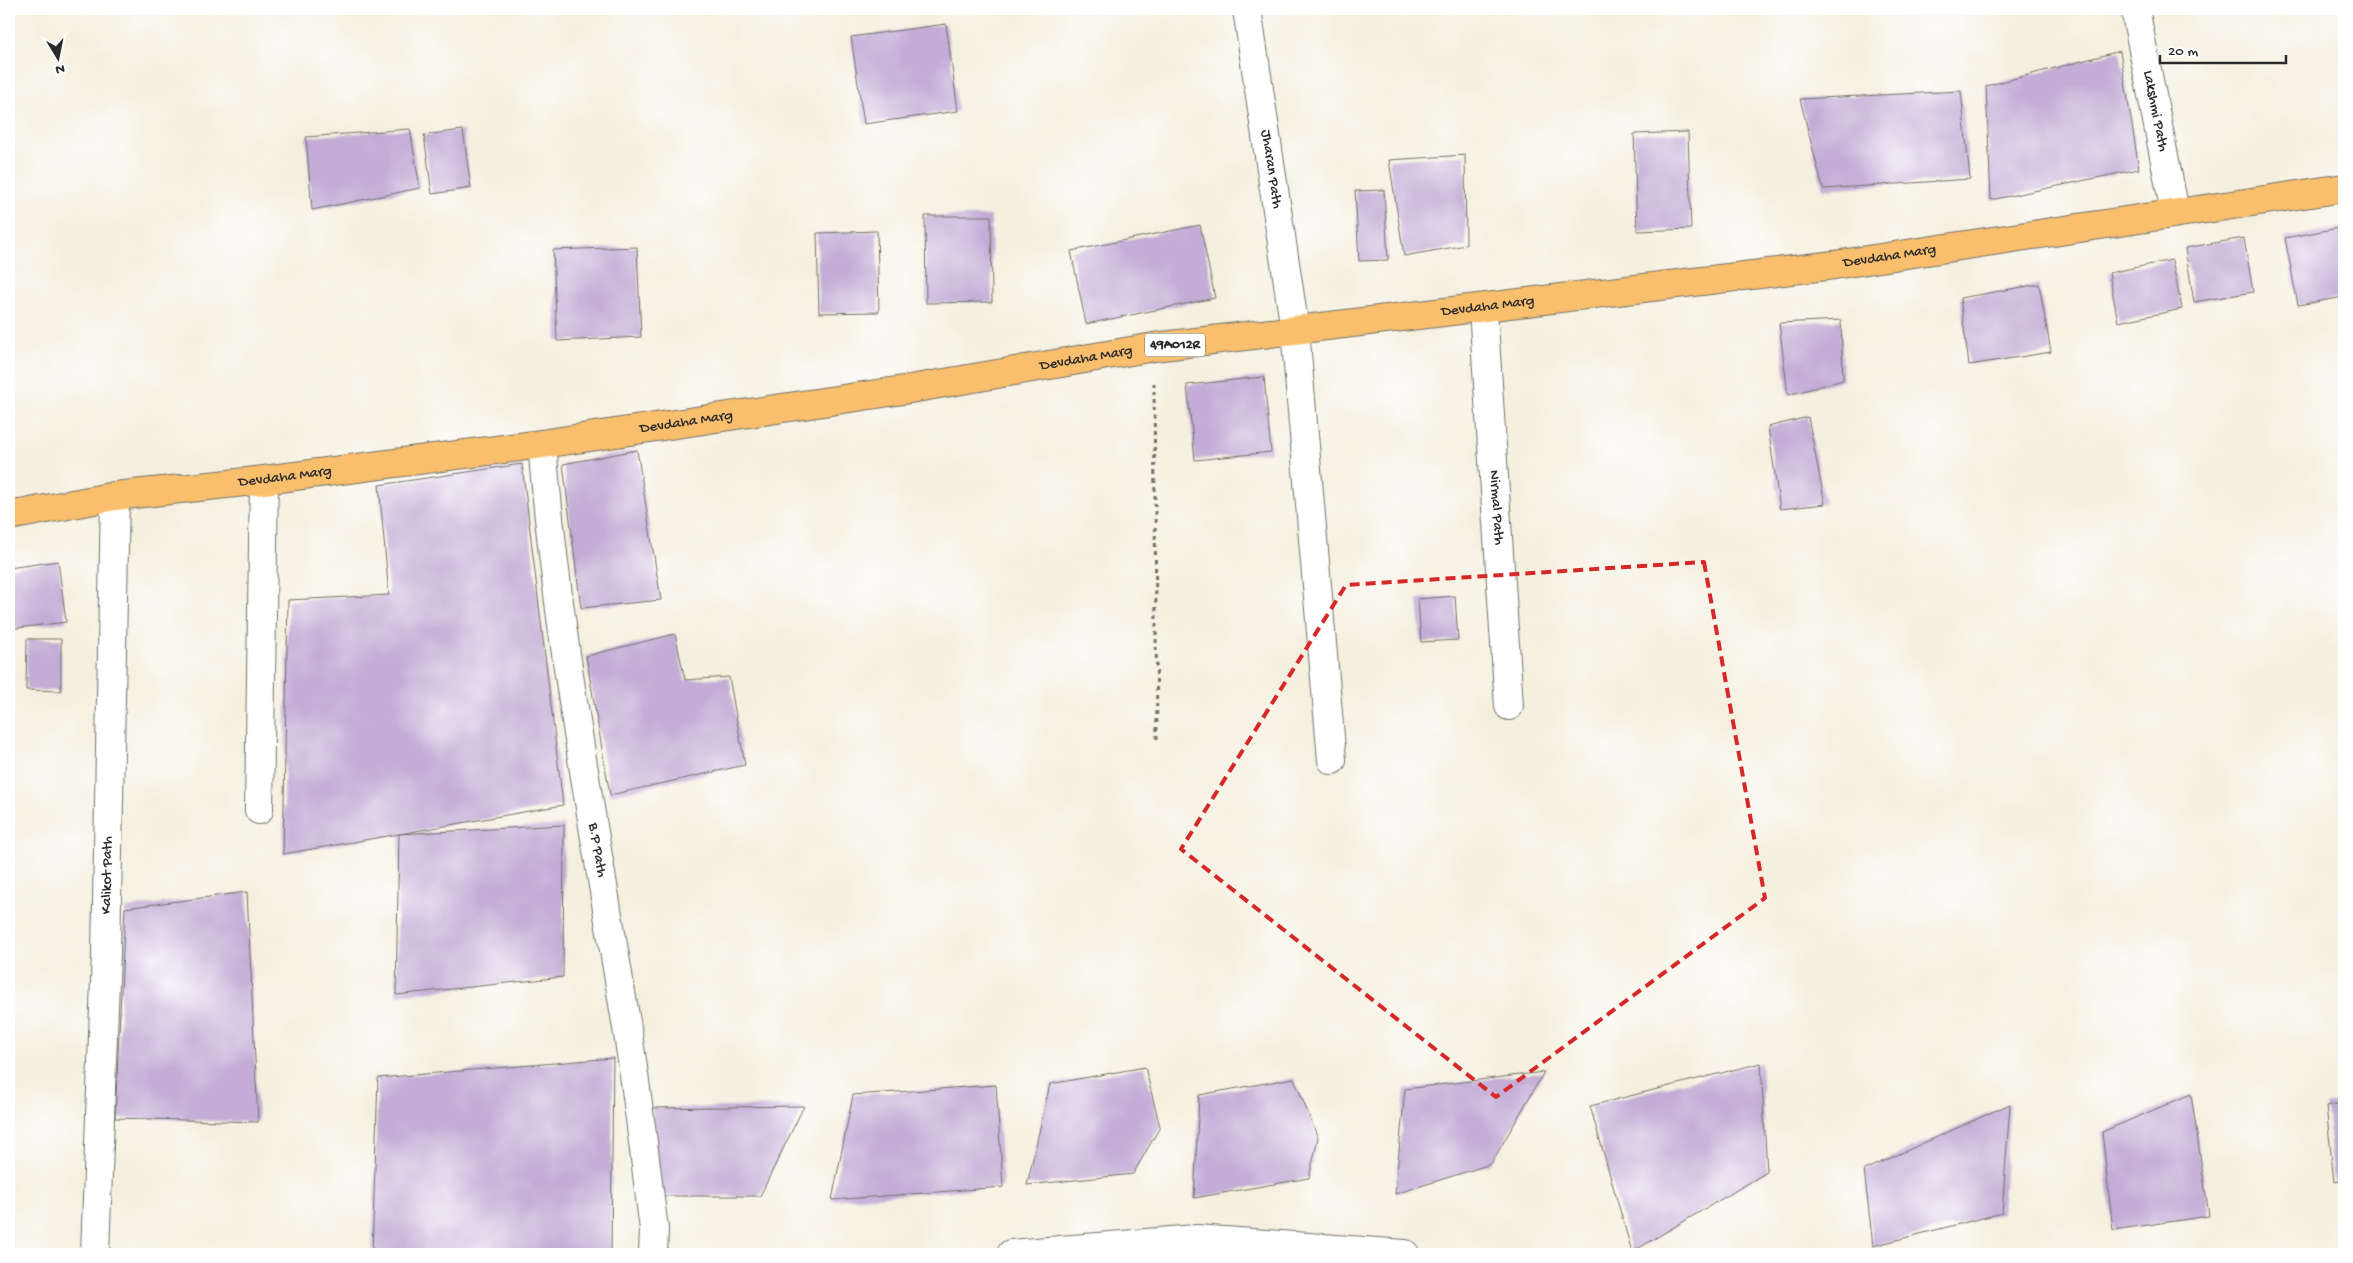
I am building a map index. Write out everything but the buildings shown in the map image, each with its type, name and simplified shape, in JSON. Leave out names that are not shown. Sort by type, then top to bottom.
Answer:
[{"type":"main road","name":"Devdaha Marg","points":[[9,516],[115,496],[264,480],[542,444],[910,389],[1154,347],[1834,265],[2344,188]]},
{"type":"street","name":"Jharan Path","points":[[1247,9],[1295,330],[1332,760]]},
{"type":"street","name":"Lakshmi Path","points":[[2135,9],[2175,212]]},
{"type":"street","name":"Nirmal Path","points":[[1483,308],[1509,706]]},
{"type":"street","name":"B.P Path","points":[[542,444],[549,525],[586,790],[628,1030],[654,1229],[653,1254]]},
{"type":"street","points":[[259,810],[264,480]]},
{"type":"street","name":"Kalikot Path","points":[[95,1254],[106,953],[115,496]]},
{"type":"street","points":[[1012,1254],[1196,1239],[1405,1254]]},
{"type":"path","points":[[1154,347],[1157,743]]},
{"type":"highlighted area","points":[[1704,562],[1765,898],[1496,1097],[1181,849],[1346,585]]}]
